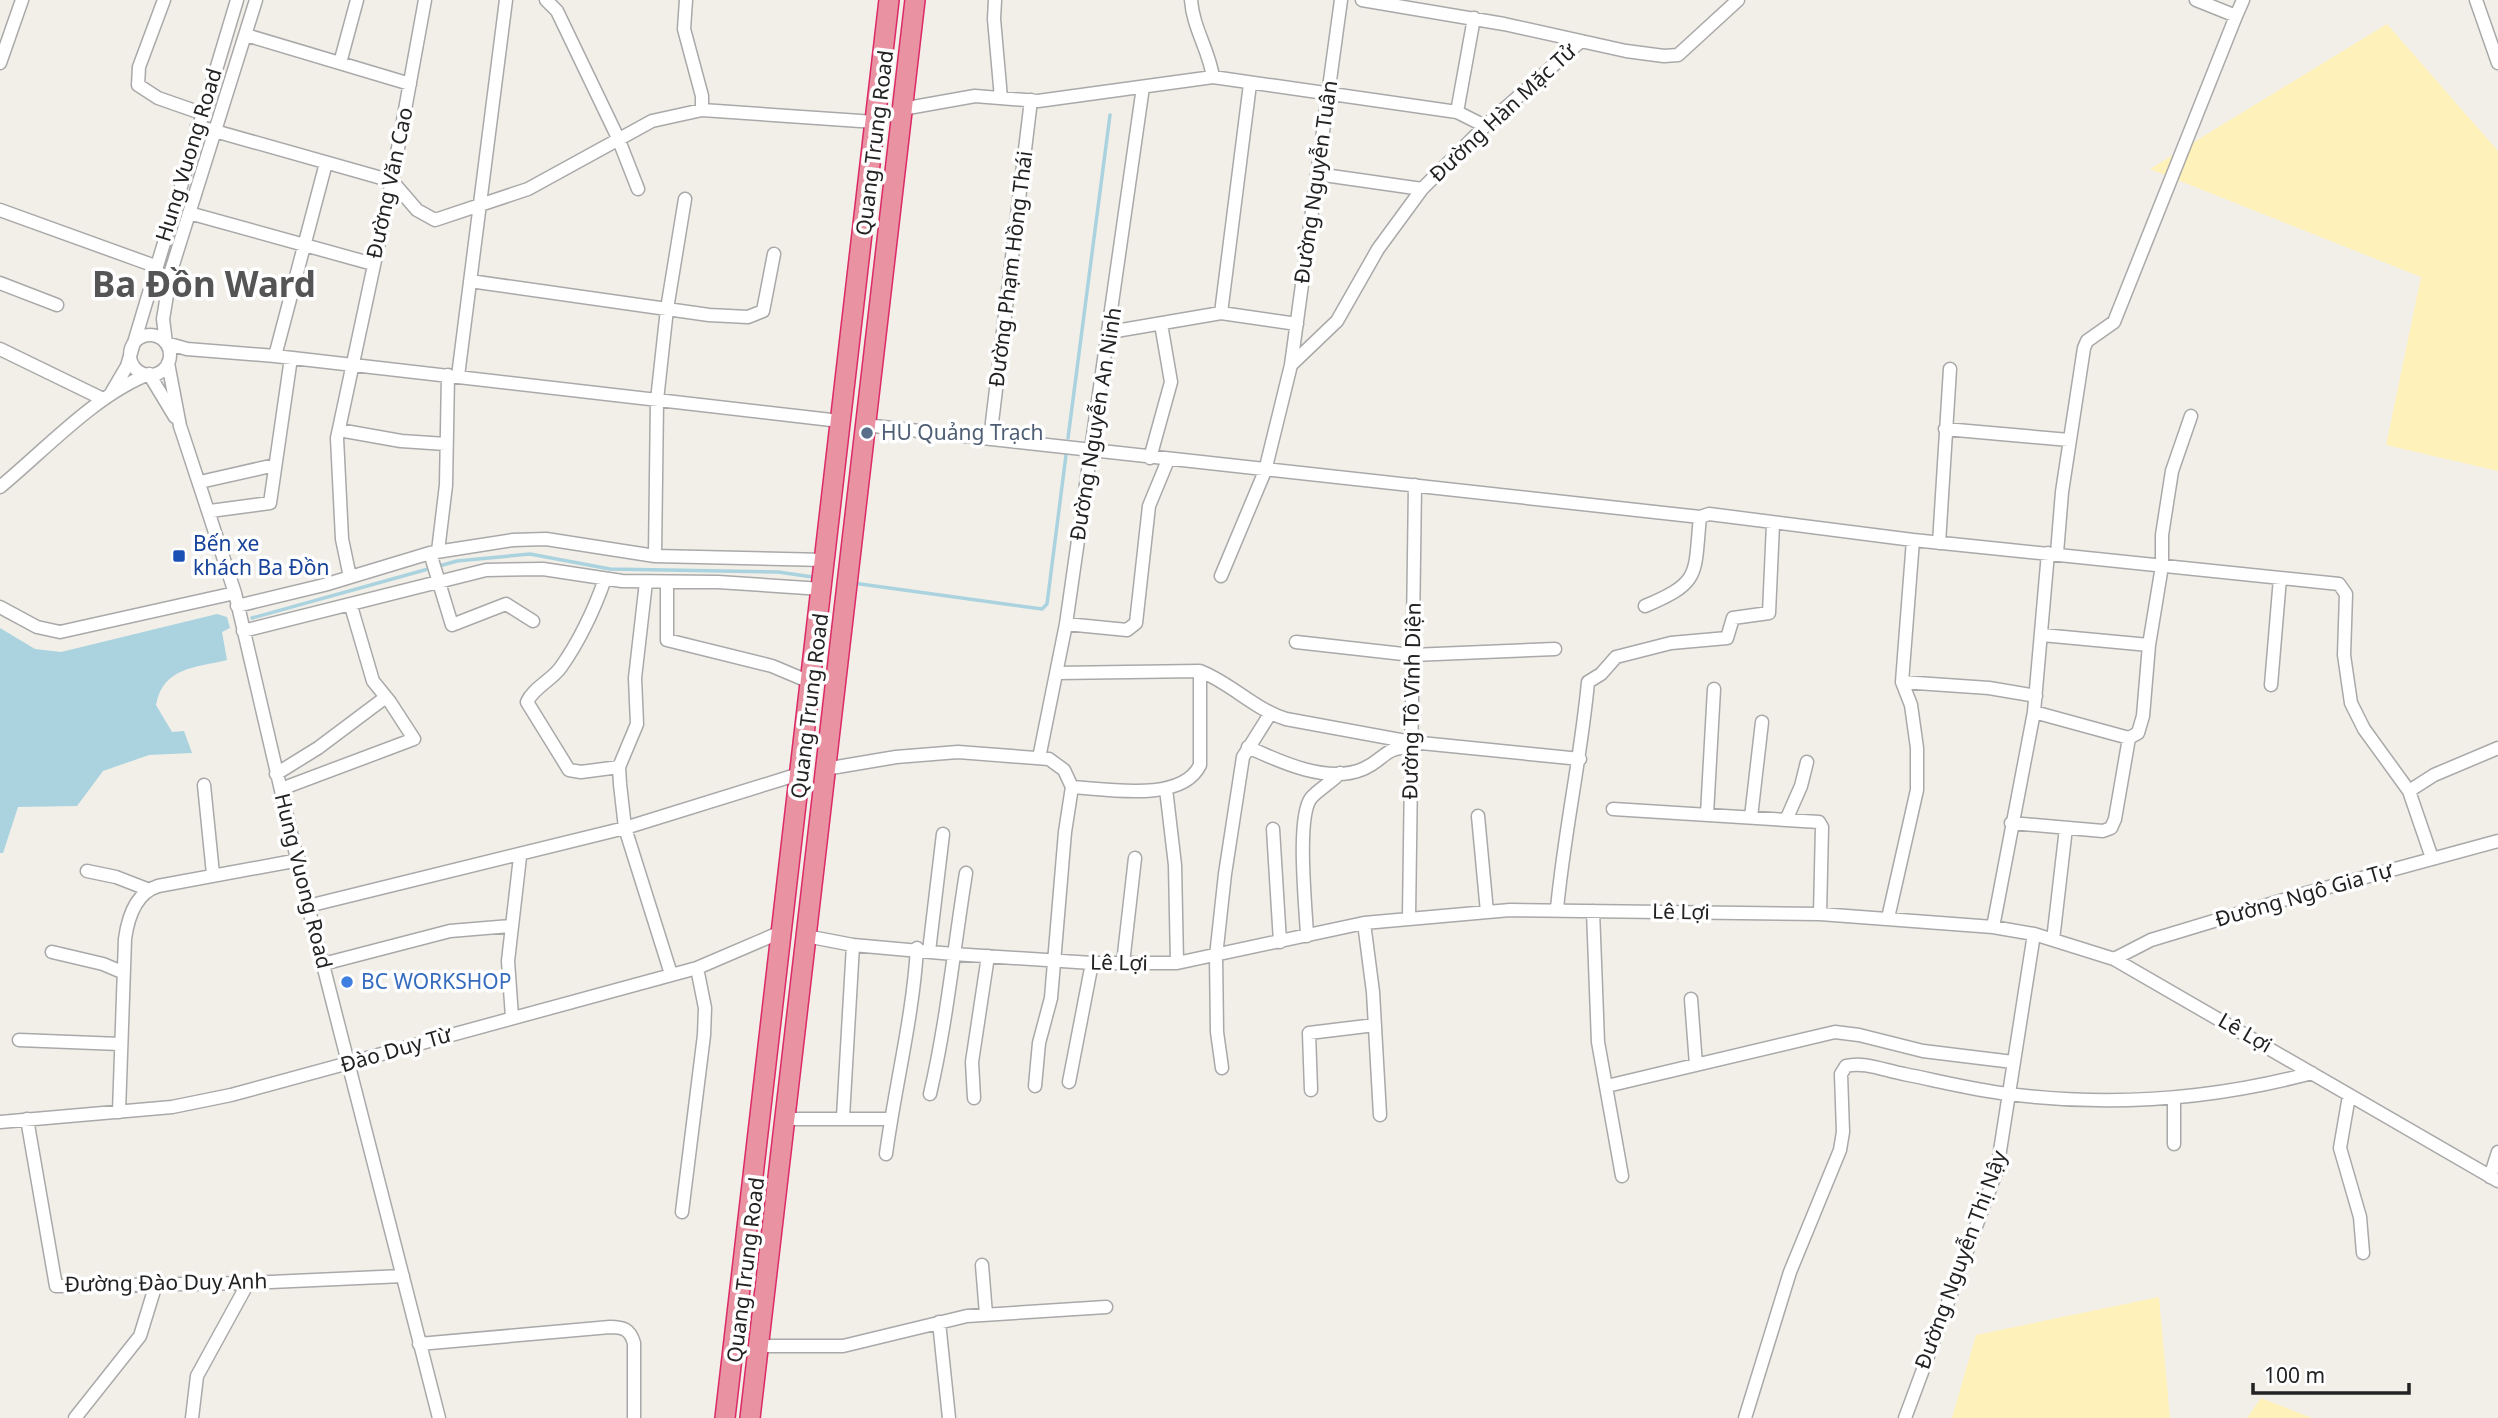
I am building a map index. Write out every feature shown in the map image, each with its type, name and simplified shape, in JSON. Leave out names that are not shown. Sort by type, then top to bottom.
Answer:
[{"type":"highway","name":"Quang Trung Road","points":[[725,1418],[747,1248],[889,0]]},
{"type":"highway","name":"Quang Trung Road","points":[[750,1418],[772,1252],[825,769],[915,0]]},
{"type":"highway","points":[[840,421],[865,425]]},
{"type":"highway","points":[[826,555],[852,553]]},
{"type":"highway","points":[[819,613],[844,616]]},
{"type":"highway","points":[[810,682],[835,686]]},
{"type":"highway","points":[[781,932],[806,936]]},
{"type":"highway","points":[[747,1248],[772,1252]]},
{"type":"street","points":[[0,63],[22,0]]},
{"type":"street","points":[[164,0],[139,67],[138,85],[158,98],[201,113]]},
{"type":"street","name":"Hung Vuong Road","points":[[107,397],[127,366],[237,0]]},
{"type":"street","name":"Hung Vuong Road","points":[[166,343],[164,301],[256,0]]},
{"type":"street","points":[[340,63],[357,0]]},
{"type":"street","name":"Đường Văn Cao","points":[[350,577],[342,539],[339,430],[392,181],[425,0]]},
{"type":"street","points":[[506,0],[470,281],[453,375],[446,444],[445,502],[433,555],[436,578],[452,625],[506,604],[533,621]]},
{"type":"street","points":[[546,0],[557,11],[618,138],[638,188]]},
{"type":"street","points":[[687,0],[684,29],[702,96],[702,110]]},
{"type":"street","points":[[995,0],[994,19],[1001,98]]},
{"type":"street","points":[[1191,0],[1194,24],[1211,62],[1213,77]]},
{"type":"street","name":"Đường Nguyễn Tuân","points":[[1291,365],[1341,0]]},
{"type":"street","points":[[1362,0],[1474,18],[1646,55],[1678,55],[1738,0]]},
{"type":"street","points":[[2196,0],[2236,16]]},
{"type":"street","points":[[1993,927],[2034,712],[2052,553],[2084,348],[2087,341],[2114,322],[2244,0]]},
{"type":"street","points":[[2476,0],[2498,63]]},
{"type":"street","points":[[1457,112],[1474,18]]},
{"type":"street","points":[[246,35],[410,84]]},
{"type":"street","name":"Đường Hàn Mặc Tử","points":[[1291,365],[1337,321],[1378,249],[1422,189],[1485,126],[1581,41]]},
{"type":"street","points":[[902,108],[975,96],[1031,100],[1213,77],[1250,84],[1329,91],[1457,112],[1485,126]]},
{"type":"street","points":[[1221,313],[1250,84]]},
{"type":"street","name":"Đường Nguyễn An Ninh","points":[[1039,758],[1066,624],[1110,332],[1143,87]]},
{"type":"street","name":"Đường Phạm Hồng Thái","points":[[990,439],[1031,100]]},
{"type":"street","points":[[197,126],[392,181],[429,219],[442,219],[528,189],[652,121],[702,110],[875,121]]},
{"type":"street","points":[[275,356],[326,163]]},
{"type":"street","points":[[1317,174],[1422,189]]},
{"type":"street","points":[[655,556],[657,400],[667,309],[685,199]]},
{"type":"street","points":[[0,210],[155,266]]},
{"type":"street","points":[[189,213],[373,264]]},
{"type":"street","points":[[470,281],[667,309],[748,317],[759,315],[763,311],[774,254]]},
{"type":"street","points":[[0,283],[57,304]]},
{"type":"street","points":[[1110,332],[1221,313],[1297,324]]},
{"type":"street","points":[[1150,458],[1171,382],[1161,324]]},
{"type":"street","points":[[180,425],[149,374],[133,364],[131,351],[138,340],[149,335],[187,349],[453,375],[840,421]]},
{"type":"street","points":[[166,343],[180,425]]},
{"type":"street","points":[[0,349],[107,397]]},
{"type":"street","points":[[0,487],[107,397],[149,374],[161,372],[169,360],[187,349]]},
{"type":"street","points":[[209,511],[270,503],[291,358]]},
{"type":"street","points":[[1221,576],[1265,471],[1291,365]]},
{"type":"street","points":[[1939,543],[1950,369]]},
{"type":"street","points":[[2034,712],[2129,738],[2138,733],[2148,645],[2162,566],[2162,535],[2172,471],[2191,416]]},
{"type":"street","name":"Hung Vuong Road","points":[[180,425],[222,547],[236,599],[308,906],[439,1418]]},
{"type":"street","points":[[865,425],[1265,471],[1700,517],[1709,514],[1939,543],[2339,584],[2344,588],[2344,655],[2351,703],[2360,723],[2409,791],[2432,858]]},
{"type":"street","points":[[1945,429],[2069,440]]},
{"type":"street","points":[[339,430],[401,441],[446,444]]},
{"type":"street","points":[[1066,624],[1127,630],[1136,623],[1149,506],[1168,460]]},
{"type":"street","points":[[200,482],[275,465]]},
{"type":"street","name":"Đường Tô Vĩnh Diện","points":[[1409,917],[1415,485]]},
{"type":"street","points":[[1645,606],[1676,593],[1692,577],[1700,517]]},
{"type":"street","points":[[1558,909],[1561,865],[1580,759],[1588,682],[1606,670],[1612,659],[1671,643],[1727,638],[1733,618],[1769,613],[1773,524]]},
{"type":"street","points":[[0,607],[37,627],[60,632],[350,577],[433,555],[531,538],[655,556],[826,555]]},
{"type":"street","points":[[1888,918],[1917,790],[1917,748],[1911,705],[1902,682],[1913,540]]},
{"type":"street","points":[[243,631],[351,606],[436,578],[531,568],[646,582],[718,582],[822,589]]},
{"type":"street","points":[[2271,685],[2280,578]]},
{"type":"street","points":[[605,579],[593,612],[568,656],[559,670],[527,702],[569,770],[581,772],[619,767]]},
{"type":"street","points":[[646,582],[635,678],[637,723],[619,767],[625,828],[671,974]]},
{"type":"street","points":[[667,583],[667,640],[772,666],[810,682]]},
{"type":"street","points":[[281,789],[414,739],[373,681],[351,606]]},
{"type":"street","points":[[2042,635],[2148,645]]},
{"type":"street","points":[[1296,642],[1412,655],[1555,649]]},
{"type":"street","points":[[1056,673],[1200,671],[1221,679],[1270,714],[1411,744],[1580,759]]},
{"type":"street","points":[[1072,787],[1166,789],[1194,774],[1200,765],[1200,671]]},
{"type":"street","points":[[1902,682],[1989,688],[2036,696]]},
{"type":"street","points":[[1707,814],[1714,689]]},
{"type":"street","points":[[276,774],[318,748],[386,697]]},
{"type":"street","points":[[1222,1068],[1216,956],[1240,771],[1248,747],[1270,714]]},
{"type":"street","points":[[1751,817],[1762,722]]},
{"type":"street","points":[[2011,823],[2103,831],[2111,828],[2129,738]]},
{"type":"street","points":[[1248,747],[1302,768],[1340,773],[1365,768],[1392,749],[1411,744]]},
{"type":"street","points":[[2409,791],[2434,775],[2498,748]]},
{"type":"street","points":[[825,769],[932,753],[1039,758],[1059,765],[1072,787],[1065,832],[1056,961],[1051,998],[1035,1062],[1035,1086]]},
{"type":"street","points":[[1787,818],[1801,786],[1807,762]]},
{"type":"street","points":[[1307,936],[1304,865],[1306,812],[1311,799],[1340,773]]},
{"type":"street","points":[[308,906],[520,856],[625,828],[799,774]]},
{"type":"street","points":[[204,785],[213,874]]},
{"type":"street","points":[[1166,789],[1174,847],[1177,963]]},
{"type":"street","points":[[1613,809],[1787,818],[1813,820],[1821,824],[1820,914]]},
{"type":"street","points":[[1478,816],[1487,912]]},
{"type":"street","points":[[2053,940],[2066,828]]},
{"type":"street","points":[[1273,829],[1280,942]]},
{"type":"street","points":[[886,1154],[915,977],[923,950],[943,834]]},
{"type":"street","name":"Đường Ngô Gia Tự","points":[[2114,959],[2151,940],[2498,841]]},
{"type":"street","points":[[512,1017],[508,961],[520,856]]},
{"type":"street","points":[[1123,963],[1135,858]]},
{"type":"street","points":[[87,871],[116,877],[147,889],[213,874],[299,860]]},
{"type":"street","points":[[930,1094],[948,1009],[953,954],[966,873]]},
{"type":"street","points":[[119,1112],[122,972],[127,924],[147,889]]},
{"type":"street","name":"Lê Lợi","points":[[806,936],[853,945],[953,954],[1092,963],[1177,963],[1364,923],[1487,912],[1558,909],[1820,914],[1993,927],[2034,934],[2114,959],[2494,1179]]},
{"type":"street","points":[[1592,911],[1597,1031],[1622,1176]]},
{"type":"street","points":[[1364,923],[1375,1025],[1380,1115]]},
{"type":"street","points":[[323,964],[450,931],[511,926]]},
{"type":"street","name":"Đào Duy Từ","points":[[0,1122],[119,1112],[202,1101],[697,968],[781,932]]},
{"type":"street","name":"Đường Nguyễn Thị Nậy","points":[[1905,1418],[1994,1180],[2034,934]]},
{"type":"street","points":[[843,1117],[853,945]]},
{"type":"street","points":[[52,952],[103,964],[122,972]]},
{"type":"street","points":[[974,1098],[972,1062],[988,956]]},
{"type":"street","points":[[1069,1082],[1092,963]]},
{"type":"street","points":[[682,1212],[704,1035],[705,1008],[697,968]]},
{"type":"street","points":[[1691,999],[1696,1066]]},
{"type":"street","points":[[1311,1090],[1309,1033],[1375,1025]]},
{"type":"street","points":[[1607,1086],[1835,1032],[1923,1051],[2012,1062]]},
{"type":"street","points":[[19,1040],[120,1044]]},
{"type":"street","points":[[1745,1418],[1790,1272],[1840,1150],[1843,1132],[1843,1069],[1854,1064],[2009,1094],[2063,1098],[2174,1098],[2264,1086],[2312,1073]]},
{"type":"street","points":[[2349,1096],[2340,1148],[2360,1217],[2362,1253]]},
{"type":"street","points":[[2174,1098],[2174,1144]]},
{"type":"street","name":"Đường Đào Duy Anh","points":[[27,1119],[56,1286],[248,1283],[403,1276]]},
{"type":"street","points":[[786,1119],[891,1119]]},
{"type":"street","points":[[2494,1179],[2498,1152]]},
{"type":"street","points":[[982,1265],[986,1314]]},
{"type":"street","points":[[192,1418],[197,1376],[248,1283]]},
{"type":"street","points":[[75,1418],[140,1336],[156,1284]]},
{"type":"street","points":[[759,1346],[843,1346],[939,1322],[986,1314],[1106,1307]]},
{"type":"street","points":[[939,1322],[948,1418]]},
{"type":"street","points":[[419,1344],[610,1326],[625,1328],[630,1332],[634,1343],[634,1418]]},
{"type":"sand","points":[[2387,24],[2498,151],[2498,471],[2386,445],[2421,277],[2150,169]]},
{"type":"sand","points":[[2159,1297],[2170,1418],[1952,1418],[1976,1335]]},
{"type":"sand","points":[[2261,1398],[2312,1418],[2247,1418]]},
{"type":"water","points":[[217,614],[227,617],[230,628],[222,632],[227,660],[192,668],[173,676],[160,692],[156,705],[172,732],[184,731],[192,753],[149,755],[103,771],[77,806],[18,807],[3,853],[0,853],[0,628],[35,649],[61,652]]},
{"type":"waterway","points":[[1068,438],[1110,115]]},
{"type":"waterway","points":[[853,583],[1042,609],[1047,604],[1066,455]]},
{"type":"waterway","points":[[252,618],[457,561],[530,554],[610,569],[778,572],[813,577]]},
{"type":"place","name":"HU Quảng Trạch","points":[[867,433]]},
{"type":"place","name":"Bến xe khách Ba Đồn","points":[[179,556]]},
{"type":"place","name":"BC WORKSHOP","points":[[347,982]]},
{"type":"district","name":"Ba Đồn Ward","points":[[204,285]]}]
